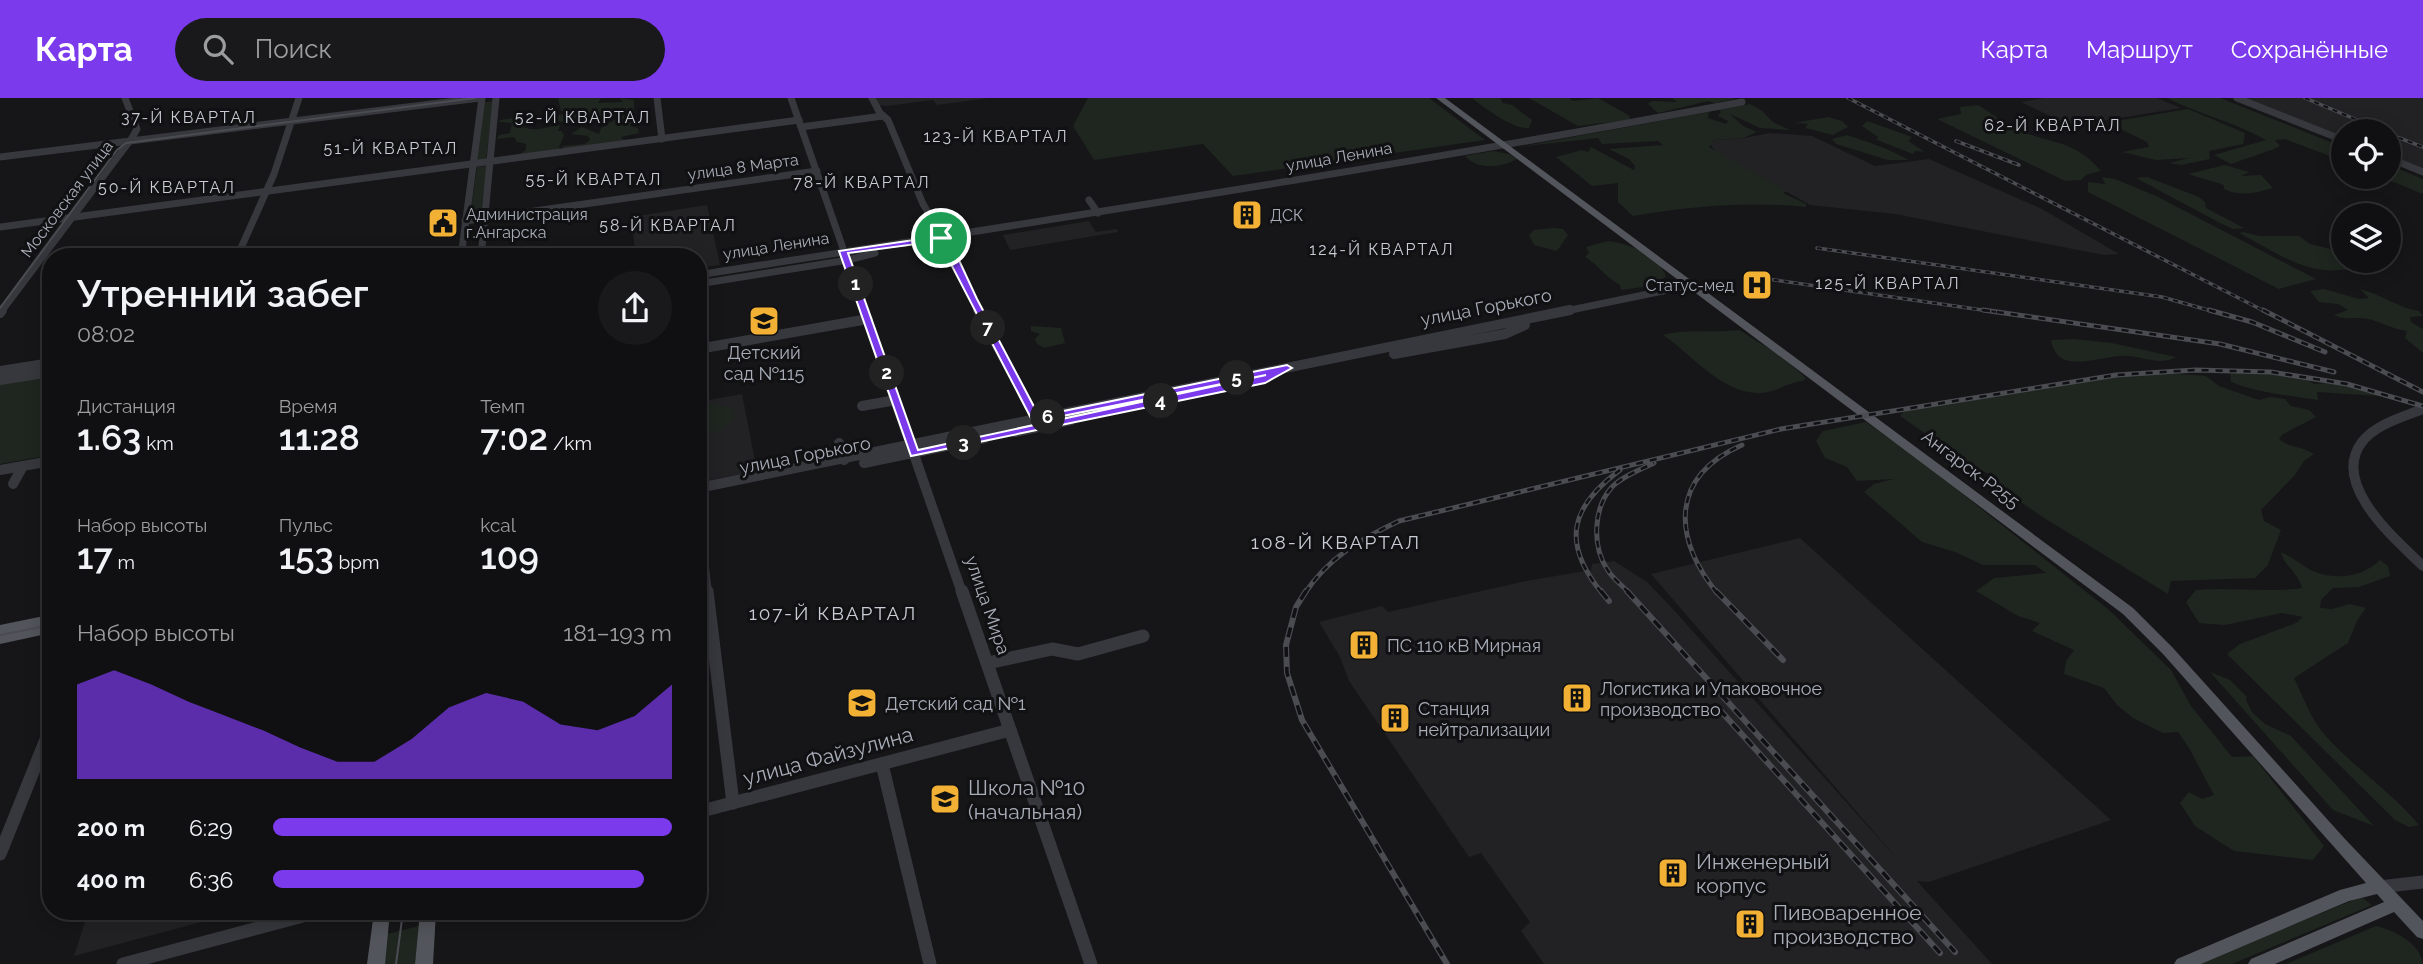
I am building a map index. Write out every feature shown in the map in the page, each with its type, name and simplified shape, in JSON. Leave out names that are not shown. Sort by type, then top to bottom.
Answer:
[{"type":"main road","name":"Ангарск-Р255","points":[[1440,98],[2128,611],[2227,715],[2379,887],[2423,932]]},
{"type":"main road","points":[[0,630],[42,622]]},
{"type":"main road","points":[[0,639],[42,630]]},
{"type":"main road","points":[[2183,964],[2346,895],[2379,887]]},
{"type":"main road","points":[[2257,964],[2396,904]]},
{"type":"main road","points":[[376,964],[381,920]]},
{"type":"main road","points":[[424,964],[427,920]]},
{"type":"street","name":"Московская улица","points":[[47,248],[137,129],[125,98]]},
{"type":"street","points":[[241,248],[274,174],[299,98]]},
{"type":"street","points":[[293,120],[459,98]]},
{"type":"street","points":[[0,155],[481,98],[462,248]]},
{"type":"street","points":[[482,248],[496,98]]},
{"type":"street","points":[[657,98],[662,139]]},
{"type":"street","name":"улица Мира","points":[[791,98],[1091,964]]},
{"type":"street","points":[[872,98],[888,120],[941,238],[947,243],[972,299],[1038,423]]},
{"type":"street","points":[[2237,98],[2331,135]]},
{"type":"street","name":"улица Ленина","points":[[707,274],[846,256],[892,245],[1504,146],[1742,102]]},
{"type":"street","points":[[0,226],[662,139],[883,116]]},
{"type":"street","points":[[2401,163],[2423,172]]},
{"type":"street","name":"улица 8 Марта","points":[[465,221],[817,171]]},
{"type":"street","points":[[1089,200],[1098,213]]},
{"type":"street","name":"улица Ленина","points":[[707,282],[941,238]]},
{"type":"street","name":"Московская улица","points":[[0,313],[42,255]]},
{"type":"street","name":"улица Горького","points":[[707,494],[1287,368],[1692,285]]},
{"type":"street","points":[[1394,354],[1506,334],[1536,321],[1534,317]]},
{"type":"street","points":[[707,347],[868,319]]},
{"type":"street","points":[[0,371],[42,364]]},
{"type":"street","points":[[0,380],[42,373]]},
{"type":"street","points":[[862,406],[896,400]]},
{"type":"street","points":[[2421,410],[2390,420],[2372,430],[2359,444],[2353,463],[2356,484],[2365,504],[2383,527],[2423,566]]},
{"type":"street","points":[[839,443],[844,460]]},
{"type":"street","name":"улица Горького","points":[[707,486],[844,460],[913,450]]},
{"type":"street","points":[[0,470],[42,463]]},
{"type":"street","points":[[13,484],[23,466]]},
{"type":"street","points":[[707,589],[733,803]]},
{"type":"street","points":[[988,663],[1052,649],[1078,654],[1143,636]]},
{"type":"street","name":"улица Файзулина","points":[[707,810],[1010,730]]},
{"type":"street","points":[[0,854],[42,749]]},
{"type":"street","points":[[882,764],[930,964]]},
{"type":"street","points":[[2379,887],[2419,883]]},
{"type":"street","points":[[2396,904],[2419,883]]},
{"type":"street","points":[[123,964],[288,920]]},
{"type":"shaded area","points":[[558,98],[601,98],[598,103],[623,102],[620,98],[634,100],[634,110],[617,113],[610,119],[592,119],[564,125],[563,122],[553,121],[559,115],[572,112],[561,111]]},
{"type":"shaded area","points":[[876,98],[989,98],[937,105],[933,100],[887,106],[880,105]]},
{"type":"shaded area","points":[[1088,98],[1429,98],[1485,140],[1233,176],[1203,144],[1094,160],[1073,126]]},
{"type":"shaded area","points":[[1472,98],[1500,98],[1503,103],[1512,105],[1532,120],[1529,128],[1507,122]]},
{"type":"shaded area","points":[[1529,98],[1569,98],[1573,101],[1598,98],[1630,116],[1629,120],[1578,126]]},
{"type":"shaded area","points":[[1672,98],[1735,99],[1714,103],[1708,101],[1658,113],[1648,104],[1652,101],[1677,102]]},
{"type":"shaded area","points":[[2044,98],[2157,98],[2181,108],[2071,126],[2021,102]]},
{"type":"shaded area","points":[[2167,98],[2220,98],[2331,142],[2331,156],[2285,139],[2275,140],[2280,146],[2274,149],[2231,164],[2214,155],[2266,140]]},
{"type":"shaded area","points":[[2243,98],[2423,98],[2423,170],[2401,161],[2401,119],[2331,119],[2331,133]]},
{"type":"shaded area","points":[[493,101],[486,161],[476,162],[482,103]]},
{"type":"shaded area","points":[[1750,104],[1773,122],[1790,130],[1760,128],[1730,114],[1743,126],[1757,132],[1743,138],[1714,140],[1709,147],[1787,191],[1783,193],[1806,204],[1806,207],[1763,204],[1719,206],[1633,216],[1618,202],[1618,183],[1592,186],[1556,157],[1582,150],[1588,152],[1591,147],[1634,170],[1635,166],[1629,159],[1609,149],[1663,145],[1658,141],[1602,144],[1598,138],[1518,147],[1709,112],[1708,118],[1726,124],[1728,121],[1718,116],[1721,112],[1719,110]]},
{"type":"shaded area","points":[[1978,105],[2025,133],[2075,150],[2101,171],[2086,175],[2081,180],[2065,181],[1937,119],[1961,114],[1960,107]]},
{"type":"shaded area","points":[[2188,109],[2245,133],[2243,144],[2209,151],[2210,159],[2181,165],[2170,163],[2188,158],[2156,160],[2122,152],[2149,147],[2147,142],[2113,125],[2122,120]]},
{"type":"shaded area","points":[[625,114],[624,121],[648,121],[630,124],[638,128],[639,133],[621,137],[624,140],[563,149],[562,146],[585,144],[590,140],[588,136],[571,134],[582,127],[599,134],[601,128]]},
{"type":"shaded area","points":[[516,115],[529,117],[525,123],[529,124],[523,127],[541,129],[560,125],[558,131],[562,131],[564,136],[559,147],[561,151],[516,156],[526,150],[526,144],[517,142],[514,137],[497,139],[499,135],[510,133],[512,123],[499,122],[500,120],[514,118]]},
{"type":"shaded area","points":[[1828,117],[1842,121],[1848,127],[1833,135],[1805,128],[1808,124],[1794,123]]},
{"type":"shaded area","points":[[1867,121],[1912,137],[1908,141],[1925,152],[1915,151],[1913,154],[1877,140],[1878,137],[1862,126]]},
{"type":"shaded area","points":[[1770,133],[1812,136],[1875,166],[1929,159],[2042,209],[2119,254],[2104,255],[1895,214],[1810,205],[1715,151],[1710,144],[1715,140]]},
{"type":"shaded area","points":[[1847,135],[1908,160],[1888,160],[1836,144],[1832,139]]},
{"type":"shaded area","points":[[1493,151],[1509,154],[1517,159],[1490,166],[1476,164],[1465,156]]},
{"type":"shaded area","points":[[2225,165],[2249,172],[2241,176],[2261,175],[2273,188],[2242,194],[2224,189],[2224,185],[2188,174]]},
{"type":"shaded area","points":[[487,166],[481,215],[470,217],[477,167]]},
{"type":"shaded area","points":[[2401,170],[2423,179],[2423,194],[2401,185]]},
{"type":"shaded area","points":[[2102,177],[2115,179],[2156,196],[2316,279],[2279,289],[2088,192],[2088,182],[2105,184]]},
{"type":"shaded area","points":[[2147,177],[2199,197],[2205,202],[2206,208],[2244,228],[2233,229],[2220,223],[2136,178]]},
{"type":"shaded area","points":[[707,205],[720,265],[707,267],[707,248],[635,248],[631,217]]},
{"type":"shaded area","points":[[1089,221],[1096,232],[1117,229],[1118,232],[1010,250],[1003,235]]},
{"type":"shaded area","points":[[1563,229],[1568,235],[1557,251],[1534,245],[1529,235],[1534,230]]},
{"type":"shaded area","points":[[2239,233],[2299,236],[2310,244],[2331,249],[2331,270],[2302,265]]},
{"type":"shaded area","points":[[1608,241],[1643,252],[1657,263],[1666,277],[1643,287],[1621,290],[1620,285],[1585,257],[1589,253],[1586,247]]},
{"type":"shaded area","points":[[2324,289],[2359,299],[2369,298],[2360,289],[2419,311],[2423,316],[2410,317],[2411,322],[2423,329],[2423,353],[2405,338],[2407,331],[2368,319],[2334,315],[2348,310],[2338,304],[2319,302],[2310,291]]},
{"type":"shaded area","points":[[1031,326],[1061,328],[1065,343],[1044,348],[1037,344],[1035,339],[1040,334],[1031,331]]},
{"type":"shaded area","points":[[1739,330],[1781,356],[1806,378],[1767,392],[1747,392],[1721,381],[1663,335]]},
{"type":"shaded area","points":[[2051,340],[2112,343],[2176,357],[2165,361],[2118,356],[2083,362],[2063,359],[2055,352]]},
{"type":"shaded area","points":[[2259,371],[2299,374],[2314,384],[2342,382],[2368,388],[2379,396],[2317,392],[2318,400],[2262,391],[2231,382],[2230,374]]},
{"type":"shaded area","points":[[2149,372],[2206,376],[2219,386],[2259,400],[2271,397],[2285,399],[2291,406],[2309,410],[2316,417],[2283,434],[2279,439],[2314,454],[2304,461],[2295,475],[2261,510],[2264,521],[2281,530],[2268,565],[2255,578],[2171,581],[2168,594],[2041,516],[2008,493],[1989,474],[1966,464],[1965,457],[1952,452],[1900,416],[1906,408],[1963,397],[2098,376]]},
{"type":"shaded area","points":[[42,376],[42,457],[0,464],[0,383]]},
{"type":"shaded area","points":[[742,394],[757,471],[707,480],[707,400]]},
{"type":"shaded area","points":[[707,405],[731,408],[735,413],[734,419],[720,431],[707,433]]},
{"type":"shaded area","points":[[1866,422],[1917,458],[2108,609],[2171,670],[2191,706],[2232,757],[2253,756],[2324,846],[2313,860],[2234,851],[2195,826],[2180,803],[2189,792],[2202,799],[2214,795],[2178,732],[2163,733],[2133,718],[2117,705],[2104,688],[2064,674],[2066,661],[2074,650],[2032,631],[2040,623],[2018,616],[1976,591],[1994,578],[2046,573],[2035,565],[1983,565],[1955,552],[1922,542],[1864,492],[1874,484],[1894,479],[1857,481],[1847,467],[1825,458],[1816,441],[1823,431]]},
{"type":"shaded area","points":[[1800,538],[2111,820],[1929,882],[1917,881],[1992,964],[1544,964],[1521,931],[1530,922],[1481,853],[1469,857],[1349,681],[1340,657],[1319,622],[1382,606],[1388,612],[1526,581],[1591,570],[1592,564],[1614,561],[1647,582],[1671,607],[1900,862],[1651,574]]},
{"type":"shaded area","points":[[2281,552],[2309,569],[2327,575],[2356,574],[2380,560],[2388,566],[2390,576],[2359,587],[2333,588],[2321,600],[2320,608],[2332,609],[2350,604],[2366,608],[2348,643],[2294,678],[2311,715],[2325,735],[2397,801],[2419,825],[2409,827],[2395,820],[2227,654],[2240,644],[2296,623],[2303,617],[2282,613],[2225,625],[2199,623],[2186,602],[2196,590],[2302,588]]},
{"type":"shaded area","points":[[2210,672],[2230,680],[2247,697],[2252,712],[2265,724],[2291,736],[2374,826],[2333,810]]},
{"type":"shaded area","points":[[2361,897],[2372,905],[2232,964],[2197,964]]},
{"type":"shaded area","points":[[85,920],[209,920],[74,956]]},
{"type":"shaded area","points":[[419,926],[415,964],[384,964],[387,934]]},
{"type":"shaded area","points":[[2376,926],[2398,934],[2412,944],[2423,964],[2286,964]]},
{"type":"tram line","points":[[44,248],[117,150],[126,143],[475,98]]},
{"type":"tram line","points":[[0,308],[42,251]]},
{"type":"tram line","points":[[0,635],[42,627]]},
{"type":"tram line","points":[[396,964],[402,920]]},
{"type":"railway","points":[[1848,98],[2266,312]]},
{"type":"railway","points":[[2305,98],[2355,119]]},
{"type":"railway","points":[[2401,139],[2423,147]]},
{"type":"railway","points":[[1956,141],[2019,165]]},
{"type":"railway","points":[[1817,248],[2162,297],[2215,312]]},
{"type":"railway","points":[[1754,277],[1996,312]]},
{"type":"railway","points":[[1983,310],[2220,344],[2334,372]]},
{"type":"railway","points":[[2209,310],[2252,322],[2325,352]]},
{"type":"railway","points":[[2263,310],[2423,392]]},
{"type":"railway","points":[[1305,593],[1335,559],[1399,521],[1781,429],[2116,375],[2195,370],[2271,372],[2347,384],[2423,406]]},
{"type":"railway","points":[[1717,593],[1702,572],[1692,551],[1686,530],[1686,510],[1690,491],[1701,474],[1718,458],[1742,445]]},
{"type":"railway","points":[[1629,593],[1602,560],[1597,538],[1598,516],[1601,505],[1616,483],[1654,463]]},
{"type":"railway","points":[[1602,593],[1580,558],[1576,542],[1577,527],[1590,498],[1620,470]]},
{"type":"railway","points":[[1306,591],[1296,607],[1286,645],[1287,673],[1302,720],[1447,964]]},
{"type":"railway","points":[[1601,591],[1609,601]]},
{"type":"railway","points":[[1627,591],[1955,952]]},
{"type":"railway","points":[[1716,591],[1783,660]]},
{"type":"railway","points":[[1719,709],[1940,953]]},
{"type":"place","name":"ДСК","points":[[1247,215]]},
{"type":"place","name":"Администрация г.Ангарска","points":[[443,223]]},
{"type":"place","name":"Статус-мед","points":[[1757,285]]},
{"type":"place","name":"Детский сад №115","points":[[764,321]]},
{"type":"place","name":"ПС 110 кВ Мирная","points":[[1364,645]]},
{"type":"place","name":"Логистика и Упаковочное производство","points":[[1577,698]]},
{"type":"place","name":"Детский сад №1","points":[[862,703]]},
{"type":"place","name":"Станция нейтрализации","points":[[1395,718]]},
{"type":"place","name":"Школа №10 (начальная)","points":[[945,799]]},
{"type":"place","name":"Инженерный корпус","points":[[1673,873]]},
{"type":"place","name":"Пивоваренное производство","points":[[1750,924]]},
{"type":"district","name":"37-Й КВАРТАЛ","points":[[189,117]]},
{"type":"district","name":"52-Й КВАРТАЛ","points":[[583,117]]},
{"type":"district","name":"62-Й КВАРТАЛ","points":[[2053,125]]},
{"type":"district","name":"123-Й КВАРТАЛ","points":[[996,136]]},
{"type":"district","name":"51-Й КВАРТАЛ","points":[[391,148]]},
{"type":"district","name":"55-Й КВАРТАЛ","points":[[594,179]]},
{"type":"district","name":"78-Й КВАРТАЛ","points":[[862,182]]},
{"type":"district","name":"50-Й КВАРТАЛ","points":[[167,187]]},
{"type":"district","name":"58-Й КВАРТАЛ","points":[[668,225]]},
{"type":"district","name":"124-Й КВАРТАЛ","points":[[1382,249]]},
{"type":"district","name":"125-Й КВАРТАЛ","points":[[1888,283]]},
{"type":"district","name":"108-Й КВАРТАЛ","points":[[1336,542]]},
{"type":"district","name":"107-Й КВАРТАЛ","points":[[833,613]]},
{"type":"route","points":[[941,238],[947,243],[972,299],[1036,420],[1287,368],[1265,380],[915,454],[844,251],[941,238]]}]
